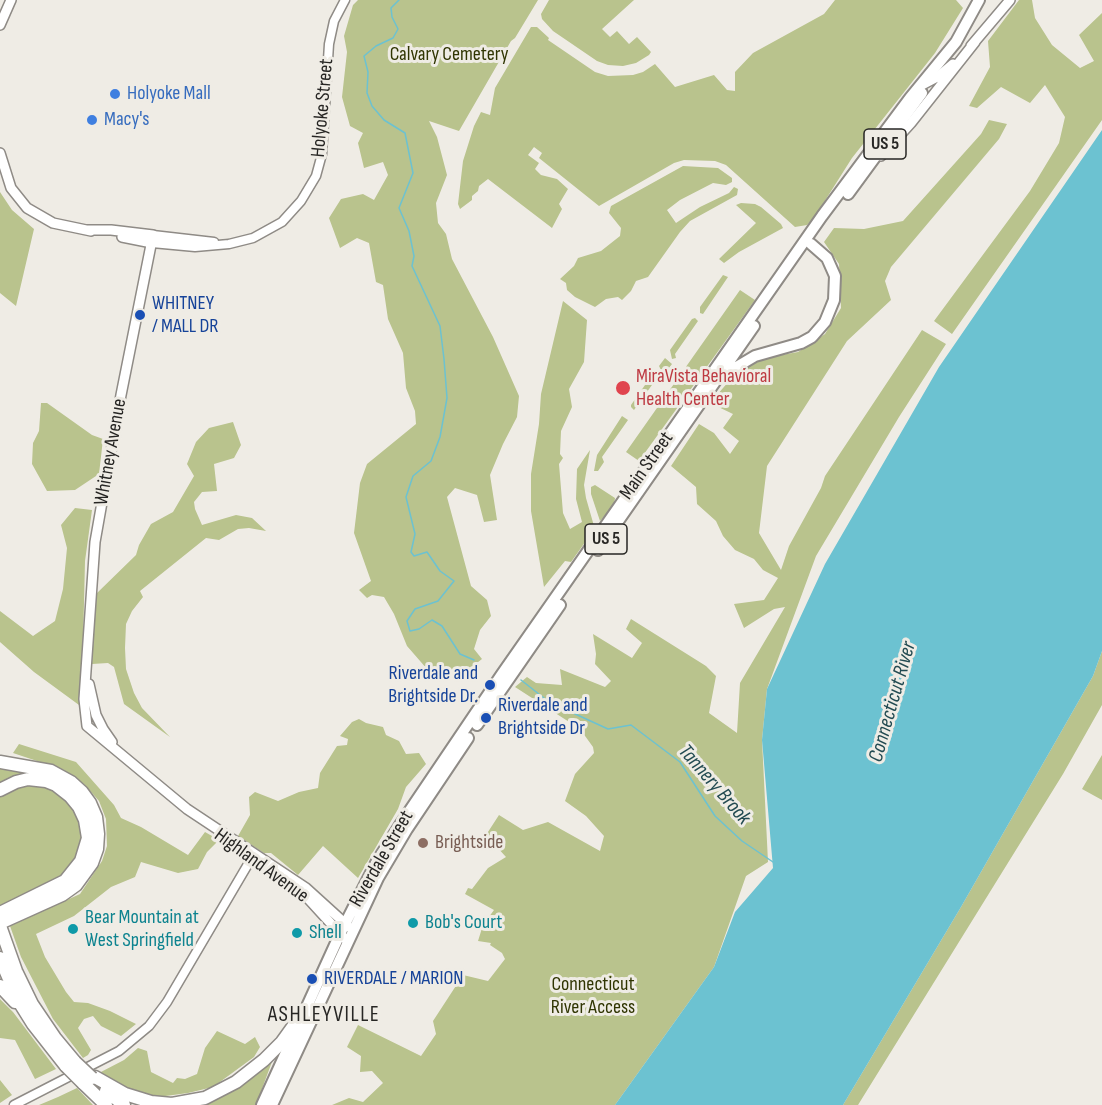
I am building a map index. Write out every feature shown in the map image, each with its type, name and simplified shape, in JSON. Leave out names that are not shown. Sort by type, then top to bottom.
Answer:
[{"type":"highway","points":[[0,762],[51,771],[71,782],[90,803],[96,817],[98,834],[93,863],[76,885],[1,928],[16,971],[32,1004],[75,1065]]},
{"type":"highway","points":[[0,790],[10,784],[28,779],[56,785],[79,807],[87,826],[88,838],[81,861],[65,880],[0,913]]},
{"type":"highway","points":[[0,958],[18,1000],[31,1022]]},
{"type":"highway","points":[[0,986],[31,1022],[75,1065],[124,1105]]},
{"type":"highway","points":[[90,1079],[125,1094],[152,1102],[183,1103],[205,1098],[236,1083],[264,1060],[282,1042],[305,1010]]},
{"type":"highway","points":[[90,1079],[96,1095],[107,1105]]},
{"type":"main road","points":[[0,25],[10,4],[18,0]]},
{"type":"main road","name":"US 5","points":[[913,100],[962,32],[979,0]]},
{"type":"main road","name":"Main Street","points":[[854,185],[911,123],[1010,0]]},
{"type":"main road","name":"Main Street","points":[[925,83],[949,67],[975,42]]},
{"type":"main road","name":"Main Street","points":[[495,692],[913,100]]},
{"type":"main road","name":"Main Street","points":[[495,692],[816,224],[913,100]]},
{"type":"main road","points":[[0,153],[11,188],[27,208],[53,223],[87,230],[111,230],[152,239]]},
{"type":"main road","name":"Whitney Avenue","points":[[84,720],[91,580],[97,529],[152,239]]},
{"type":"main road","points":[[714,383],[749,358],[789,348],[806,341],[825,322],[834,300],[835,276],[827,258],[811,244]]},
{"type":"main road","name":"Whitney Avenue","points":[[87,663],[96,714],[103,729],[121,754]]},
{"type":"main road","name":"Riverdale Street","points":[[262,1105],[305,1010],[346,930],[402,836],[495,692]]},
{"type":"main road","points":[[84,720],[96,714]]},
{"type":"main road","name":"Highland Avenue","points":[[84,720],[204,825],[303,893],[346,930]]},
{"type":"main road","name":"Riverdale Street","points":[[272,1105],[348,943],[346,930]]},
{"type":"street","name":"Holyoke Street","points":[[152,239],[229,244],[253,238],[282,222],[301,201],[316,176],[322,154],[331,32],[345,0]]},
{"type":"street","points":[[14,1105],[119,1052],[149,1026],[184,974],[252,856]]},
{"type":"green space","name":"Calvary Cemetery","points":[[358,0],[538,0],[511,41],[459,131],[429,121],[437,137],[447,175],[436,203],[438,223],[446,234],[452,259],[493,337],[519,396],[517,417],[490,475],[497,520],[484,522],[477,495],[455,488],[447,497],[471,586],[487,600],[491,616],[480,630],[474,649],[482,659],[460,676],[443,670],[427,669],[407,646],[394,614],[384,597],[372,595],[367,598],[359,590],[371,581],[354,533],[360,483],[367,464],[416,424],[415,411],[406,388],[403,353],[388,319],[383,285],[376,282],[369,243],[357,238],[340,248],[329,218],[341,199],[363,194],[374,200],[388,175],[383,162],[364,168],[358,143],[363,133],[350,126],[342,97],[347,52],[344,36],[353,5]]},
{"type":"green space","points":[[549,0],[634,0],[602,29],[610,37],[617,31],[629,44],[637,37],[651,52],[636,63],[623,66],[608,65],[597,61],[553,31],[542,19],[541,14]]},
{"type":"green space","points":[[835,0],[956,0],[963,8],[935,53],[852,158],[814,218],[807,225],[795,227],[726,165],[715,161],[684,160],[674,163],[599,206],[539,158],[542,153],[534,147],[528,155],[539,163],[535,169],[541,175],[557,179],[568,189],[559,204],[562,209],[552,228],[488,179],[479,186],[472,200],[460,209],[458,204],[463,161],[474,126],[481,112],[490,115],[495,88],[531,27],[537,27],[549,38],[548,40],[595,72],[608,76],[633,75],[655,64],[675,87],[714,75],[727,90],[735,91],[735,72],[753,53],[824,14]]},
{"type":"green space","points":[[1019,0],[1032,0],[1035,18],[1052,45],[1080,68],[1094,61],[1079,35],[1102,13],[1102,120],[952,334],[934,321],[1030,191],[1059,143],[1065,117],[1045,85],[1030,103],[1001,87],[977,108],[969,106],[990,67],[988,41]]},
{"type":"green space","name":"Connecticut River Access","points":[[989,120],[1007,124],[999,139],[891,267],[885,281],[891,300],[847,341],[767,466],[759,533],[781,570],[789,546],[821,488],[825,476],[922,330],[946,344],[899,417],[816,556],[767,689],[762,740],[768,862],[746,876],[714,967],[615,1105],[332,1105],[349,1098],[363,1102],[383,1083],[372,1071],[360,1072],[361,1056],[347,1047],[358,1025],[421,1056],[436,1034],[433,1021],[463,975],[488,981],[505,959],[502,953],[490,945],[491,943],[478,941],[483,925],[494,910],[465,894],[468,888],[472,889],[488,868],[506,857],[486,835],[499,815],[523,830],[548,822],[600,851],[604,836],[586,816],[565,801],[575,774],[594,753],[593,747],[580,729],[515,687],[527,677],[536,683],[562,685],[560,669],[605,687],[611,681],[595,664],[593,634],[632,658],[642,643],[626,629],[631,619],[706,666],[716,676],[709,713],[737,733],[740,683],[785,607],[774,609],[744,628],[734,604],[764,600],[778,578],[763,570],[754,559],[735,550],[723,536],[716,521],[697,504],[696,487],[671,466],[699,424],[714,433],[730,454],[739,441],[723,428],[733,414],[710,403],[736,373],[765,358],[798,352],[825,334],[841,308],[839,264],[824,242],[834,228],[864,229],[903,221],[981,134]]},
{"type":"green space","points":[[683,166],[718,168],[732,178],[732,182],[726,185],[713,183],[680,200],[667,210],[676,223],[700,207],[729,193],[734,187],[738,189],[737,195],[690,221],[648,277],[636,281],[631,291],[622,300],[618,297],[606,299],[595,307],[575,297],[567,290],[566,283],[560,279],[574,266],[578,258],[601,251],[620,236],[621,228],[609,213],[611,206]]},
{"type":"green space","points":[[0,192],[12,210],[34,229],[16,306],[0,293]]},
{"type":"green space","points":[[741,203],[761,207],[783,228],[739,252],[724,263],[719,259],[756,223],[736,205]]},
{"type":"green space","points":[[723,275],[728,277],[703,314],[700,313],[700,307]]},
{"type":"green space","points":[[740,290],[755,300],[639,461],[626,452]]},
{"type":"green space","points":[[563,301],[587,320],[584,362],[569,389],[572,407],[561,431],[560,454],[563,458],[559,464],[563,513],[570,529],[582,522],[576,499],[577,469],[590,450],[584,485],[594,526],[593,531],[571,562],[565,561],[544,587],[531,511],[531,474],[541,394]]},
{"type":"green space","points":[[695,318],[698,321],[675,354],[676,358],[672,359],[670,350]]},
{"type":"green space","points":[[665,358],[672,364],[660,380],[657,378],[634,410],[631,405],[652,375],[658,374],[661,370],[659,366]]},
{"type":"green space","points":[[41,403],[47,403],[92,435],[103,439],[99,474],[75,490],[47,491],[32,464],[33,443],[39,431]]},
{"type":"green space","points":[[622,416],[628,420],[602,457],[604,462],[598,471],[594,471],[597,455]]},
{"type":"green space","points":[[233,422],[241,445],[234,458],[214,464],[217,491],[202,492],[194,502],[195,509],[202,525],[236,515],[252,518],[266,531],[238,529],[219,540],[206,538],[140,591],[143,597],[132,611],[126,624],[126,669],[134,693],[142,708],[170,737],[124,704],[114,667],[108,663],[92,664],[96,594],[136,555],[151,524],[173,512],[194,476],[187,464],[196,442],[209,428]]},
{"type":"green space","points":[[595,485],[615,498],[614,505],[600,521],[591,494],[591,487]]},
{"type":"green space","points":[[75,508],[92,510],[85,561],[82,685],[79,705],[34,672],[0,642],[0,611],[33,636],[55,621],[63,589],[67,548],[61,525]]},
{"type":"green space","points":[[1102,651],[1102,705],[1063,774],[858,1105],[843,1105],[961,907],[1093,676]]},
{"type":"green space","points":[[359,719],[383,727],[386,735],[399,741],[406,754],[419,753],[426,764],[406,787],[398,809],[358,878],[323,846],[298,875],[271,853],[264,853],[238,836],[250,815],[249,797],[255,792],[278,801],[299,792],[318,788],[320,773],[337,746],[347,745],[348,739],[340,736],[352,722]]},
{"type":"green space","points":[[19,744],[76,762],[114,805],[121,818],[188,855],[205,832],[219,840],[207,852],[198,869],[178,873],[141,862],[135,877],[111,887],[74,916],[36,934],[45,957],[74,1002],[88,1003],[136,1024],[121,1036],[101,1026],[93,1016],[84,1019],[78,1028],[91,1050],[83,1058],[53,1019],[21,957],[10,926],[80,894],[102,861],[107,846],[106,819],[99,801],[84,784],[64,770],[13,753]]},
{"type":"green space","points":[[1102,755],[1102,800],[1082,789]]},
{"type":"green space","points":[[0,765],[33,773],[21,774],[0,785]]},
{"type":"green space","points":[[26,783],[42,784],[71,801],[83,831],[82,848],[75,862],[62,876],[0,908],[0,796],[10,788]]},
{"type":"green space","points":[[0,999],[13,1012],[56,1069],[35,1079],[15,1040],[0,1038]]},
{"type":"green space","points":[[217,1031],[245,1044],[255,1037],[260,1047],[254,1057],[213,1087],[158,1097],[126,1087],[99,1073],[124,1060],[138,1048],[147,1051],[151,1072],[173,1083],[177,1078],[185,1079],[197,1074],[205,1048]]},
{"type":"green space","points":[[273,1059],[256,1105],[189,1105]]},
{"type":"green space","points":[[0,1080],[12,1095],[0,1103]]},
{"type":"green space","points":[[77,1088],[93,1105],[39,1105],[58,1097]]},
{"type":"water","name":"Connecticut River","points":[[1102,130],[1102,651],[1093,676],[961,907],[843,1105],[615,1105],[714,967],[735,912],[773,868],[762,740],[767,689],[825,564],[939,367]]},
{"type":"waterway","name":"Tannery Brook","points":[[399,0],[391,8],[392,17],[398,29],[393,38],[376,46],[364,56],[368,72],[367,93],[372,106],[384,120],[405,133],[413,173],[399,208],[409,231],[414,256],[412,266],[440,326],[444,359],[447,398],[440,437],[431,461],[413,476],[406,497],[415,534],[411,552],[414,556],[427,552],[440,571],[454,581],[438,601],[415,609],[407,621],[410,631],[419,629],[432,620],[442,626],[460,654],[474,660]]},
{"type":"waterway","name":"Tannery Brook","points":[[521,680],[549,702],[608,729],[631,725],[680,762],[715,816],[742,841],[773,862]]},
{"type":"place","name":"Holyoke Mall","points":[[115,94]]},
{"type":"place","name":"Macy's","points":[[92,120]]},
{"type":"place","name":"WHITNEY / MALL DR","points":[[140,315]]},
{"type":"place","name":"MiraVista Behavioral Health Center","points":[[623,388]]},
{"type":"place","name":"Riverdale and Brightside Dr.","points":[[490,685]]},
{"type":"place","name":"Riverdale and Brightside Dr","points":[[486,718]]},
{"type":"place","name":"Brightside","points":[[423,843]]},
{"type":"place","name":"Bob's Court","points":[[413,923]]},
{"type":"place","name":"Bear Mountain at West Springfield","points":[[73,929]]},
{"type":"place","name":"Shell","points":[[297,933]]},
{"type":"place","name":"RIVERDALE / MARION","points":[[312,979]]},
{"type":"district","name":"ASHLEYVILLE","points":[[324,1015]]}]
